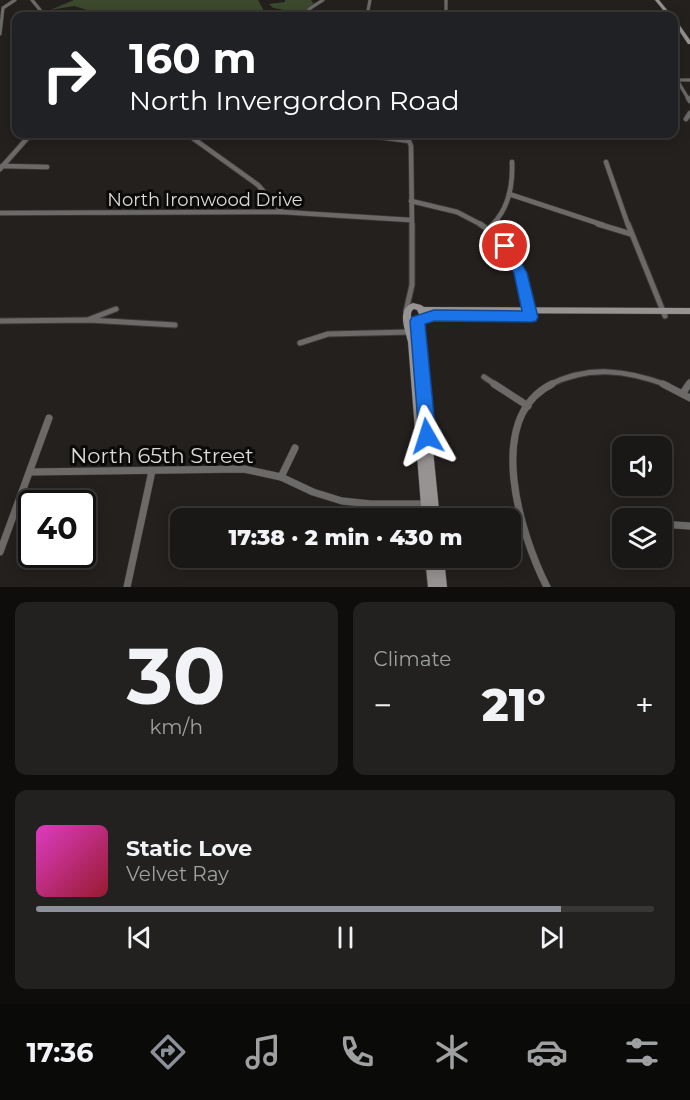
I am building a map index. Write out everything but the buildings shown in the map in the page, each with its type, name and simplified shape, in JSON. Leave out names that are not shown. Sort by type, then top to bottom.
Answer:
[{"type":"street","points":[[0,34],[3,8],[10,1],[15,0]]},
{"type":"street","points":[[32,0],[42,12]]},
{"type":"street","points":[[309,12],[309,9],[323,0]]},
{"type":"street","points":[[657,0],[667,12]]},
{"type":"street","points":[[678,26],[690,43]]},
{"type":"street","points":[[678,84],[690,101]]},
{"type":"street","points":[[686,118],[690,113]]},
{"type":"street","points":[[1,168],[27,138]]},
{"type":"street","points":[[192,138],[239,170],[278,204],[282,212]]},
{"type":"street","points":[[389,138],[410,143],[410,295],[406,314],[414,332],[428,508]]},
{"type":"street","points":[[488,229],[498,220],[509,194],[512,162]]},
{"type":"street","points":[[606,162],[631,234],[664,314]]},
{"type":"street","points":[[1,168],[47,167]]},
{"type":"street","points":[[509,194],[631,234]]},
{"type":"street","points":[[411,201],[432,204],[458,212],[488,229],[505,246],[514,260],[520,273],[530,314]]},
{"type":"street","name":"North Ironwood Drive","points":[[0,213],[282,212],[410,220]]},
{"type":"street","points":[[410,295],[419,314],[414,332]]},
{"type":"street","points":[[89,320],[116,309]]},
{"type":"street","points":[[406,314],[410,320],[419,314]]},
{"type":"street","points":[[406,314],[434,316],[690,314]]},
{"type":"street","points":[[0,321],[89,320],[175,325]]},
{"type":"street","points":[[300,343],[328,334],[414,332]]},
{"type":"street","points":[[547,587],[529,550],[513,467],[512,451],[516,428],[528,405],[546,387],[557,380],[598,370],[639,374],[690,398]]},
{"type":"street","points":[[484,377],[528,405]]},
{"type":"street","points":[[683,393],[690,382]]},
{"type":"street","points":[[0,552],[49,418]]},
{"type":"street","points":[[281,477],[294,448]]},
{"type":"street","name":"North 65th Street","points":[[30,472],[244,469],[281,477],[313,492],[342,501],[371,504],[429,504]]},
{"type":"street","points":[[127,587],[152,471]]},
{"type":"street","points":[[429,504],[431,508]]},
{"type":"street","points":[[675,525],[690,526]]},
{"type":"street","points":[[431,568],[433,587]]},
{"type":"street","points":[[440,568],[442,587]]},
{"type":"green space","points":[[74,0],[258,0],[263,9],[262,12],[90,12],[74,6],[50,10]]},
{"type":"green space","points":[[285,0],[311,0],[314,4],[308,7],[307,12],[284,12],[269,4],[285,2]]},
{"type":"route","points":[[427,436],[417,321],[434,316],[531,317],[520,273],[505,246]]}]
